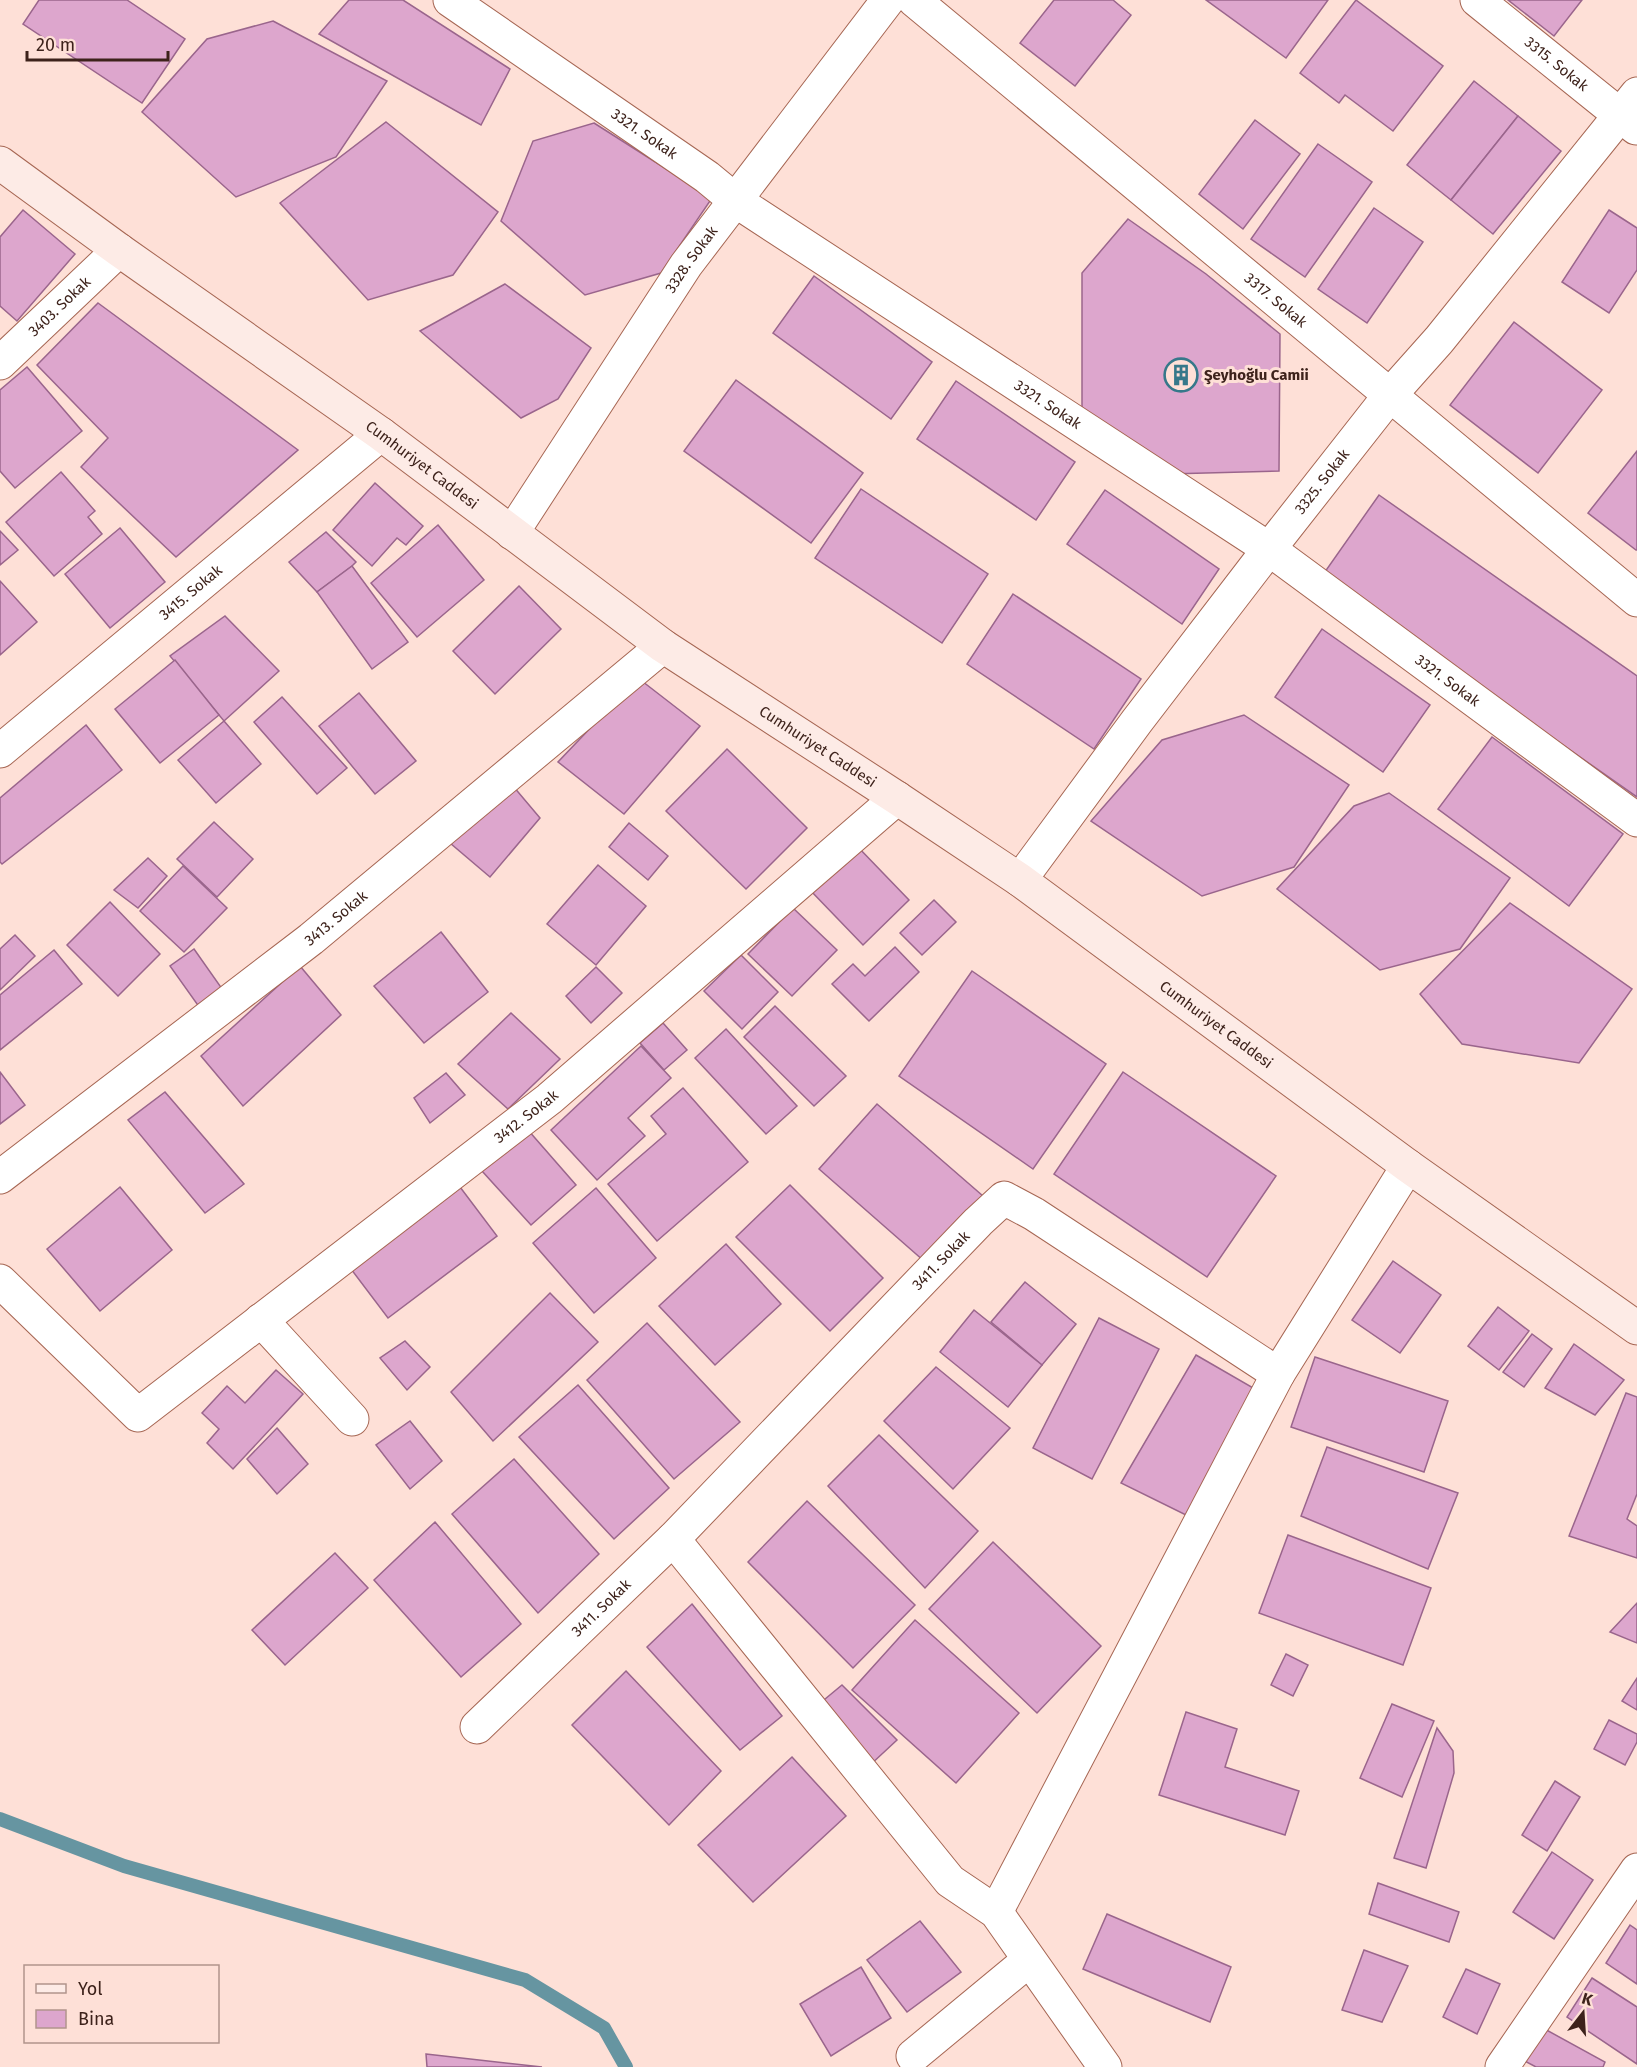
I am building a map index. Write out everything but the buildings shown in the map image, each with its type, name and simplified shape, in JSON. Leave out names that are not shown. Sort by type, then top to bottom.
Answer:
[{"type":"main road","name":"Cumhuriyet Caddesi","points":[[0,163],[119,250],[381,434],[663,646],[1020,880],[1408,1166],[1637,1328]]},
{"type":"street","name":"3321. Sokak","points":[[450,0],[707,177],[736,201],[1269,549],[1637,820]]},
{"type":"street","name":"3328. Sokak","points":[[512,532],[686,265],[888,0]]},
{"type":"street","name":"3317. Sokak","points":[[915,0],[1637,600]]},
{"type":"street","name":"3315. Sokak","points":[[1477,0],[1631,113]]},
{"type":"street","name":"3325. Sokak","points":[[1020,880],[1137,721],[1390,395],[1631,113]]},
{"type":"street","name":"3403. Sokak","points":[[0,363],[119,250]]},
{"type":"street","name":"3415. Sokak","points":[[0,751],[381,434]]},
{"type":"street","name":"3413. Sokak","points":[[0,1177],[311,939],[663,646]]},
{"type":"street","name":"3412. Sokak","points":[[0,1281],[138,1415],[549,1099],[897,798]]},
{"type":"street","points":[[996,1912],[1278,1374],[1408,1166]]},
{"type":"street","name":"3411. Sokak","points":[[477,1727],[673,1539],[978,1222],[1004,1198],[1034,1214],[1278,1374]]},
{"type":"street","points":[[261,1320],[352,1419]]},
{"type":"street","points":[[673,1539],[950,1881],[996,1912],[1105,2067]]},
{"type":"street","points":[[1502,2067],[1637,1870]]},
{"type":"street","points":[[913,2056],[1029,1960]]},
{"type":"waterway","points":[[0,1819],[124,1866],[525,1980],[604,2028],[626,2067]]},
{"type":"place","name":"Şeyhoğlu Camii","points":[[1181,375]]}]
